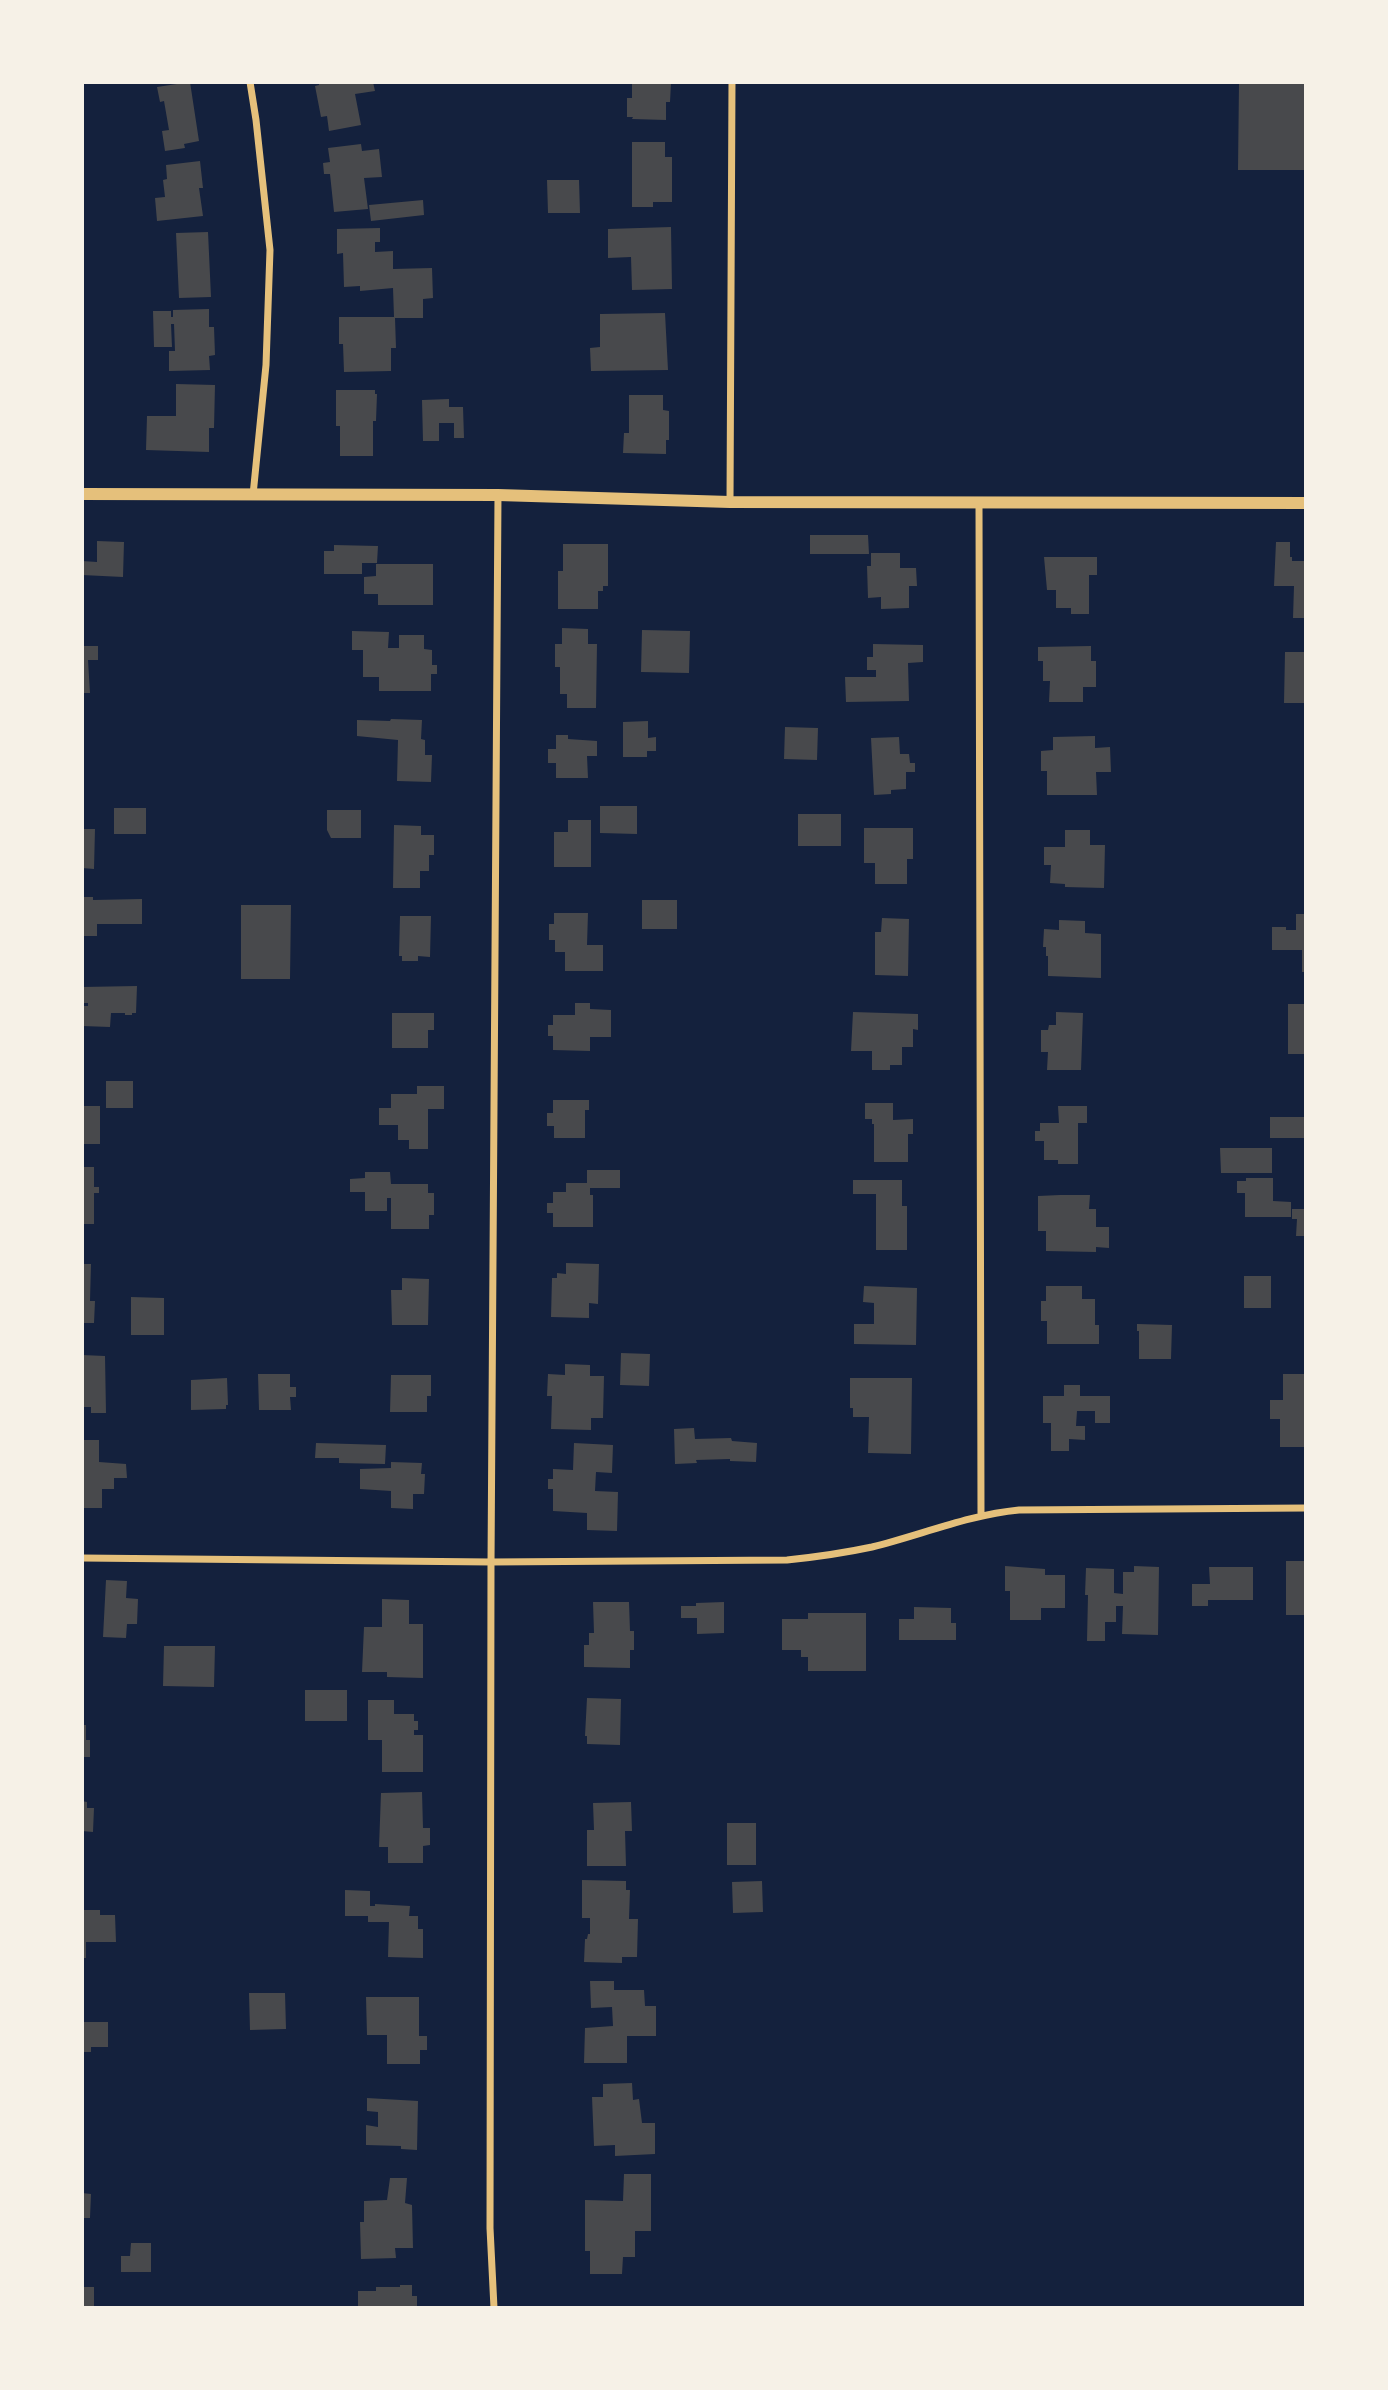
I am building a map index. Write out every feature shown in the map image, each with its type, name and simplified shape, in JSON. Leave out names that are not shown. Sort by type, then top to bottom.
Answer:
[{"type":"street","points":[[250,82],[270,250],[266,365],[253,495]]},
{"type":"street","points":[[730,502],[732,82]]},
{"type":"street","points":[[82,494],[498,495],[730,502],[1306,503]]},
{"type":"street","points":[[494,2308],[490,2228],[491,1562],[498,495]]},
{"type":"street","points":[[979,502],[981,1516]]},
{"type":"street","points":[[82,1558],[491,1562],[787,1560],[833,1555],[981,1516],[1019,1510],[1306,1508]]},
{"type":"building","points":[[190,82],[199,141],[184,144],[185,148],[165,151],[162,131],[169,130],[164,101],[160,102],[157,87]]},
{"type":"building","points":[[319,82],[373,82],[375,91],[355,94],[361,125],[329,131],[327,116],[321,117],[315,86],[319,85]]},
{"type":"building","points":[[632,82],[671,83],[670,102],[666,102],[666,120],[627,117],[627,98],[632,98]]},
{"type":"building","points":[[1239,82],[1306,82],[1306,170],[1238,170]]},
{"type":"building","points":[[632,142],[665,142],[665,157],[672,157],[672,202],[653,202],[653,207],[632,207]]},
{"type":"building","points":[[361,144],[362,151],[379,149],[382,177],[364,178],[368,209],[334,212],[330,174],[324,174],[323,163],[330,162],[328,148]]},
{"type":"building","points":[[200,161],[203,188],[199,188],[203,216],[157,221],[155,198],[165,197],[163,180],[167,179],[166,165]]},
{"type":"building","points":[[547,180],[579,180],[580,213],[548,213]]},
{"type":"building","points":[[423,200],[424,215],[371,221],[369,205]]},
{"type":"building","points":[[671,227],[672,289],[632,290],[631,257],[608,258],[608,229]]},
{"type":"building","points":[[380,228],[380,242],[375,242],[375,252],[393,251],[393,269],[432,268],[433,298],[423,299],[423,318],[395,318],[396,348],[391,348],[391,371],[344,372],[343,344],[339,344],[339,317],[394,317],[393,288],[360,291],[360,286],[344,287],[343,253],[337,254],[337,229]]},
{"type":"building","points":[[208,232],[211,297],[179,298],[176,233]]},
{"type":"building","points":[[209,309],[209,327],[214,327],[215,355],[209,356],[210,370],[169,371],[169,351],[175,351],[174,324],[171,324],[172,347],[154,347],[153,311],[171,311],[173,317],[173,310]]},
{"type":"building","points":[[665,313],[668,370],[591,371],[590,348],[600,347],[600,314]]},
{"type":"building","points":[[176,384],[215,385],[214,428],[209,428],[209,452],[146,450],[147,416],[176,416]]},
{"type":"building","points":[[336,390],[375,390],[377,394],[376,421],[373,421],[373,456],[340,456],[340,426],[336,426]]},
{"type":"building","points":[[629,395],[663,395],[663,410],[669,411],[666,454],[623,453],[624,433],[629,433]]},
{"type":"building","points":[[449,399],[449,407],[463,407],[464,438],[454,438],[454,423],[439,423],[439,441],[423,441],[422,400]]},
{"type":"building","points":[[810,535],[868,535],[869,554],[810,554]]},
{"type":"building","points":[[97,541],[124,542],[123,577],[82,575],[82,561],[97,562]]},
{"type":"building","points":[[1276,542],[1290,542],[1292,561],[1306,561],[1306,618],[1293,618],[1294,586],[1274,586]]},
{"type":"building","points":[[563,544],[608,544],[608,586],[603,586],[603,591],[598,591],[598,609],[558,609],[558,571],[563,571]]},
{"type":"building","points":[[334,545],[378,546],[377,563],[362,563],[362,574],[324,574],[324,551],[334,551]]},
{"type":"building","points":[[871,553],[900,553],[900,568],[916,568],[917,586],[909,586],[909,608],[881,609],[881,597],[868,598],[867,566],[871,566]]},
{"type":"building","points":[[1044,557],[1097,557],[1097,575],[1089,575],[1089,614],[1071,614],[1071,608],[1056,608],[1056,590],[1047,590]]},
{"type":"building","points":[[376,564],[433,564],[433,605],[378,605],[378,594],[364,594],[364,577],[376,576]]},
{"type":"building","points":[[562,628],[588,629],[588,644],[597,644],[596,708],[567,708],[567,694],[560,694],[560,667],[555,667],[555,644],[562,644]]},
{"type":"building","points":[[642,630],[690,631],[689,673],[641,672]]},
{"type":"building","points":[[352,631],[389,632],[388,648],[399,648],[399,635],[424,635],[424,649],[432,650],[432,665],[437,665],[437,674],[431,674],[431,691],[379,691],[379,677],[363,677],[363,650],[352,650]]},
{"type":"building","points":[[873,644],[923,645],[923,662],[908,663],[909,701],[846,702],[845,677],[876,677],[876,670],[867,670],[867,657],[873,657]]},
{"type":"building","points":[[82,646],[98,646],[98,660],[88,660],[90,693],[82,693]]},
{"type":"building","points":[[1091,646],[1091,661],[1096,661],[1096,687],[1083,687],[1083,702],[1049,702],[1050,681],[1043,681],[1043,661],[1038,661],[1038,647]]},
{"type":"building","points":[[1285,652],[1306,652],[1306,703],[1284,703]]},
{"type":"building","points":[[357,720],[422,720],[421,739],[425,740],[425,755],[432,755],[431,782],[397,781],[398,740],[357,736]]},
{"type":"building","points":[[648,721],[648,738],[656,737],[656,751],[647,751],[647,757],[623,757],[623,722]]},
{"type":"building","points":[[785,727],[818,728],[817,760],[784,759]]},
{"type":"building","points":[[556,735],[568,735],[568,739],[597,741],[597,756],[587,756],[588,778],[556,778],[556,763],[548,763],[548,749],[556,749]]},
{"type":"building","points":[[1095,736],[1095,748],[1110,747],[1111,772],[1096,772],[1097,795],[1047,795],[1047,771],[1041,771],[1041,751],[1053,750],[1053,737]]},
{"type":"building","points":[[899,737],[900,754],[909,754],[910,763],[915,763],[915,772],[906,772],[906,789],[891,790],[891,794],[874,795],[871,738]]},
{"type":"building","points":[[600,806],[637,806],[637,834],[600,833]]},
{"type":"building","points":[[114,808],[146,808],[146,834],[114,834]]},
{"type":"building","points":[[327,810],[361,810],[361,838],[331,838],[327,830]]},
{"type":"building","points":[[798,814],[841,814],[841,846],[798,846]]},
{"type":"building","points":[[568,820],[591,820],[591,867],[554,867],[554,832],[568,832]]},
{"type":"building","points":[[394,825],[421,826],[421,835],[434,835],[434,855],[429,855],[429,871],[420,871],[420,888],[393,888]]},
{"type":"building","points":[[864,828],[913,828],[913,859],[907,859],[907,884],[875,884],[875,863],[864,863]]},
{"type":"building","points":[[82,829],[95,829],[94,869],[82,868]]},
{"type":"building","points":[[1065,830],[1090,830],[1090,845],[1105,845],[1104,888],[1065,887],[1065,884],[1050,883],[1051,865],[1044,865],[1044,847],[1065,847]]},
{"type":"building","points":[[82,897],[93,897],[93,900],[142,899],[142,924],[97,924],[97,936],[82,936]]},
{"type":"building","points":[[642,900],[677,900],[677,929],[642,929]]},
{"type":"building","points":[[241,905],[291,905],[290,979],[241,979]]},
{"type":"building","points":[[554,913],[588,913],[587,945],[603,945],[603,971],[565,971],[565,952],[555,952],[555,940],[549,940],[549,924],[554,924]]},
{"type":"building","points":[[1296,914],[1306,914],[1306,972],[1302,972],[1302,950],[1272,950],[1272,927],[1296,930]]},
{"type":"building","points":[[400,916],[431,916],[430,957],[418,956],[418,961],[402,961],[402,956],[399,956]]},
{"type":"building","points":[[882,918],[909,919],[908,976],[875,975],[875,932],[881,932]]},
{"type":"building","points":[[1059,920],[1085,921],[1085,933],[1101,934],[1101,978],[1048,976],[1048,956],[1046,947],[1043,947],[1044,929],[1059,930]]},
{"type":"building","points":[[137,986],[136,1013],[111,1013],[110,1027],[82,1026],[82,1006],[88,1006],[88,1003],[82,1003],[82,987]]},
{"type":"building","points":[[575,1003],[590,1003],[590,1009],[611,1010],[611,1037],[590,1037],[590,1051],[553,1050],[553,1036],[548,1036],[548,1025],[553,1025],[553,1015],[575,1015]]},
{"type":"building","points":[[1288,1004],[1306,1004],[1306,1054],[1288,1054]]},
{"type":"building","points":[[853,1012],[918,1014],[918,1030],[913,1029],[913,1047],[902,1047],[902,1065],[890,1065],[890,1070],[872,1070],[872,1051],[851,1051]]},
{"type":"building","points":[[1056,1012],[1083,1013],[1081,1070],[1047,1070],[1048,1052],[1041,1052],[1041,1030],[1048,1030],[1049,1025],[1056,1025]]},
{"type":"building","points":[[392,1013],[434,1013],[434,1030],[428,1030],[428,1048],[392,1048]]},
{"type":"building","points":[[106,1081],[133,1081],[133,1108],[106,1108]]},
{"type":"building","points":[[417,1086],[444,1086],[444,1109],[428,1109],[428,1149],[409,1149],[409,1140],[398,1140],[398,1125],[379,1125],[379,1108],[391,1108],[391,1094],[417,1094]]},
{"type":"building","points":[[553,1100],[589,1100],[589,1110],[585,1110],[585,1138],[554,1138],[554,1126],[547,1126],[547,1113],[553,1113]]},
{"type":"building","points":[[865,1103],[893,1103],[893,1120],[913,1119],[913,1134],[908,1134],[908,1162],[874,1162],[874,1124],[872,1119],[865,1119]]},
{"type":"building","points":[[82,1106],[100,1106],[100,1144],[82,1144]]},
{"type":"building","points":[[1058,1106],[1087,1106],[1087,1123],[1078,1123],[1078,1164],[1058,1164],[1058,1160],[1044,1160],[1044,1141],[1035,1141],[1035,1131],[1040,1131],[1040,1123],[1059,1123]]},
{"type":"building","points":[[1270,1117],[1306,1117],[1306,1138],[1270,1138]]},
{"type":"building","points":[[1220,1148],[1272,1148],[1272,1173],[1221,1173]]},
{"type":"building","points":[[82,1167],[94,1167],[94,1187],[99,1187],[99,1193],[94,1193],[94,1224],[82,1224]]},
{"type":"building","points":[[587,1170],[620,1170],[620,1188],[590,1188],[590,1195],[593,1195],[593,1227],[553,1227],[553,1213],[547,1213],[547,1203],[553,1203],[553,1192],[566,1192],[566,1183],[587,1183]]},
{"type":"building","points":[[365,1172],[390,1172],[391,1184],[428,1184],[428,1193],[434,1193],[434,1215],[429,1215],[429,1229],[391,1229],[391,1198],[387,1198],[387,1211],[365,1211],[365,1192],[350,1192],[350,1179],[365,1178]]},
{"type":"building","points":[[1246,1178],[1273,1178],[1273,1201],[1291,1202],[1291,1217],[1245,1217],[1245,1193],[1237,1193],[1237,1181],[1246,1181]]},
{"type":"building","points":[[853,1180],[902,1180],[902,1206],[907,1206],[907,1250],[876,1250],[876,1194],[853,1194]]},
{"type":"building","points":[[1090,1195],[1089,1209],[1096,1209],[1096,1227],[1109,1227],[1109,1248],[1096,1247],[1096,1252],[1046,1251],[1046,1231],[1038,1231],[1038,1196]]},
{"type":"building","points":[[1292,1209],[1306,1209],[1306,1236],[1296,1236],[1297,1219],[1292,1219]]},
{"type":"building","points":[[566,1263],[599,1264],[598,1304],[589,1303],[589,1318],[551,1317],[552,1278],[557,1278],[557,1273],[566,1274]]},
{"type":"building","points":[[82,1264],[91,1264],[90,1301],[95,1301],[94,1323],[82,1323]]},
{"type":"building","points":[[1244,1276],[1271,1276],[1271,1308],[1244,1308]]},
{"type":"building","points":[[402,1278],[429,1279],[428,1325],[392,1325],[391,1290],[402,1290]]},
{"type":"building","points":[[864,1286],[917,1288],[916,1345],[854,1344],[854,1324],[874,1324],[874,1303],[863,1302]]},
{"type":"building","points":[[1046,1286],[1082,1286],[1082,1299],[1095,1299],[1095,1325],[1099,1325],[1099,1344],[1047,1344],[1047,1321],[1041,1321],[1041,1301],[1046,1301]]},
{"type":"building","points":[[131,1297],[164,1298],[164,1335],[131,1335]]},
{"type":"building","points":[[1137,1324],[1172,1325],[1171,1359],[1139,1359]]},
{"type":"building","points":[[621,1353],[650,1354],[649,1386],[620,1385]]},
{"type":"building","points":[[82,1355],[105,1356],[106,1413],[91,1413],[91,1407],[82,1407]]},
{"type":"building","points":[[565,1364],[590,1365],[590,1376],[604,1376],[603,1418],[591,1418],[591,1430],[551,1429],[552,1396],[547,1396],[548,1374],[565,1375]]},
{"type":"building","points":[[258,1374],[290,1374],[290,1387],[296,1387],[296,1397],[290,1397],[291,1410],[259,1410]]},
{"type":"building","points":[[1283,1374],[1306,1374],[1306,1447],[1280,1447],[1280,1419],[1270,1419],[1270,1400],[1283,1400]]},
{"type":"building","points":[[391,1375],[431,1375],[431,1396],[427,1396],[427,1412],[390,1412]]},
{"type":"building","points":[[227,1378],[226,1409],[191,1410],[191,1380]]},
{"type":"building","points":[[850,1378],[912,1378],[911,1454],[868,1453],[869,1417],[853,1417],[853,1408],[850,1408]]},
{"type":"building","points":[[1064,1385],[1080,1385],[1080,1396],[1110,1396],[1110,1423],[1095,1423],[1095,1411],[1077,1411],[1076,1426],[1085,1426],[1085,1440],[1069,1439],[1069,1451],[1051,1451],[1051,1423],[1043,1423],[1043,1396],[1064,1396]]},
{"type":"building","points":[[694,1428],[695,1439],[731,1438],[732,1441],[757,1443],[756,1462],[730,1459],[675,1464],[674,1429]]},
{"type":"building","points":[[82,1440],[99,1440],[99,1462],[126,1464],[127,1478],[114,1478],[114,1489],[102,1489],[102,1508],[82,1508]]},
{"type":"building","points":[[316,1443],[386,1445],[385,1464],[339,1463],[339,1458],[315,1458]]},
{"type":"building","points":[[574,1443],[613,1445],[612,1473],[596,1472],[595,1491],[618,1492],[617,1531],[587,1530],[587,1513],[553,1511],[553,1489],[548,1489],[548,1479],[553,1479],[553,1469],[573,1470]]},
{"type":"building","points":[[391,1462],[422,1463],[421,1474],[425,1474],[424,1494],[413,1494],[413,1509],[391,1508],[391,1491],[360,1489],[360,1469],[391,1468]]},
{"type":"building","points":[[1286,1561],[1305,1561],[1306,1615],[1286,1615]]},
{"type":"building","points":[[1005,1566],[1045,1569],[1045,1575],[1065,1575],[1065,1608],[1041,1608],[1041,1620],[1010,1620],[1010,1591],[1005,1591]]},
{"type":"building","points":[[1134,1566],[1159,1567],[1158,1635],[1122,1634],[1123,1606],[1116,1606],[1116,1622],[1105,1622],[1105,1641],[1087,1641],[1086,1568],[1114,1569],[1114,1593],[1123,1594],[1123,1572],[1134,1572]]},
{"type":"building","points":[[1209,1567],[1253,1567],[1253,1600],[1208,1600],[1208,1606],[1192,1606],[1192,1584],[1210,1584]]},
{"type":"building","points":[[106,1580],[127,1581],[126,1598],[138,1599],[137,1624],[127,1624],[126,1638],[103,1637]]},
{"type":"building","points":[[382,1599],[409,1600],[409,1624],[423,1624],[423,1678],[387,1677],[387,1672],[362,1672],[364,1627],[382,1627]]},
{"type":"building","points":[[593,1602],[629,1602],[630,1631],[634,1631],[630,1668],[584,1667],[584,1645],[589,1645],[589,1633],[594,1633]]},
{"type":"building","points":[[724,1602],[724,1633],[697,1634],[697,1618],[681,1618],[681,1606]]},
{"type":"building","points":[[914,1607],[951,1608],[951,1623],[956,1623],[956,1640],[899,1640],[899,1619],[914,1619]]},
{"type":"building","points":[[808,1613],[866,1613],[866,1671],[808,1671],[808,1657],[801,1657],[801,1650],[782,1650],[782,1619],[808,1619]]},
{"type":"building","points":[[164,1646],[215,1646],[214,1687],[163,1686]]},
{"type":"building","points":[[305,1690],[347,1690],[347,1721],[305,1721]]},
{"type":"building","points":[[587,1698],[621,1699],[620,1745],[587,1744]]},
{"type":"building","points":[[368,1700],[394,1700],[394,1714],[414,1714],[414,1721],[418,1721],[418,1730],[414,1730],[414,1735],[423,1735],[423,1772],[382,1772],[382,1740],[368,1740]]},
{"type":"building","points":[[82,1725],[86,1725],[86,1740],[90,1740],[90,1757],[82,1757]]},
{"type":"building","points":[[422,1792],[423,1828],[430,1828],[430,1845],[423,1846],[423,1863],[388,1863],[388,1847],[379,1847],[381,1793]]},
{"type":"building","points":[[82,1801],[87,1802],[87,1808],[94,1808],[93,1832],[82,1831]]},
{"type":"building","points":[[631,1802],[632,1831],[625,1831],[626,1866],[587,1866],[587,1830],[594,1830],[593,1803]]},
{"type":"building","points":[[727,1823],[756,1823],[756,1865],[727,1865]]},
{"type":"building","points":[[582,1880],[626,1881],[626,1890],[630,1890],[629,1919],[638,1919],[637,1957],[622,1957],[622,1963],[584,1962],[585,1939],[590,1934],[590,1918],[582,1918]]},
{"type":"building","points":[[762,1881],[763,1912],[733,1913],[732,1882]]},
{"type":"building","points":[[345,1890],[370,1891],[370,1906],[410,1906],[409,1916],[418,1916],[418,1929],[423,1929],[423,1958],[388,1957],[389,1922],[368,1922],[368,1916],[345,1916]]},
{"type":"building","points":[[82,1910],[100,1910],[100,1915],[115,1915],[116,1942],[86,1942],[86,1958],[82,1958]]},
{"type":"building","points":[[590,1981],[614,1981],[614,1990],[644,1990],[645,2006],[656,2006],[656,2036],[627,2036],[627,2063],[584,2063],[585,2028],[613,2026],[612,2007],[591,2008]]},
{"type":"building","points":[[249,1993],[285,1993],[286,2029],[250,2030]]},
{"type":"building","points":[[366,1997],[419,1997],[419,2036],[427,2036],[427,2050],[420,2050],[420,2064],[387,2064],[387,2035],[367,2035]]},
{"type":"building","points":[[82,2022],[108,2022],[108,2047],[91,2047],[91,2052],[82,2052]]},
{"type":"building","points":[[632,2083],[633,2100],[639,2099],[642,2123],[655,2123],[655,2154],[615,2156],[615,2145],[594,2146],[592,2097],[603,2097],[603,2084]]},
{"type":"building","points":[[367,2098],[418,2101],[417,2150],[401,2149],[401,2146],[366,2145],[366,2125],[378,2127],[378,2112],[367,2111]]},
{"type":"building","points":[[624,2174],[651,2174],[651,2231],[635,2231],[635,2257],[623,2257],[622,2274],[590,2274],[590,2251],[585,2251],[585,2200],[623,2201]]},
{"type":"building","points":[[390,2178],[407,2178],[405,2203],[412,2205],[413,2248],[395,2248],[396,2258],[361,2259],[360,2222],[364,2222],[364,2201],[387,2200]]},
{"type":"building","points":[[82,2193],[91,2194],[90,2218],[82,2218]]},
{"type":"building","points":[[131,2243],[151,2243],[151,2272],[121,2272],[121,2256],[130,2256]]},
{"type":"building","points":[[412,2285],[412,2296],[417,2296],[417,2308],[358,2306],[358,2291],[376,2291],[376,2287]]},
{"type":"building","points":[[82,2287],[94,2287],[94,2308],[82,2308]]}]
